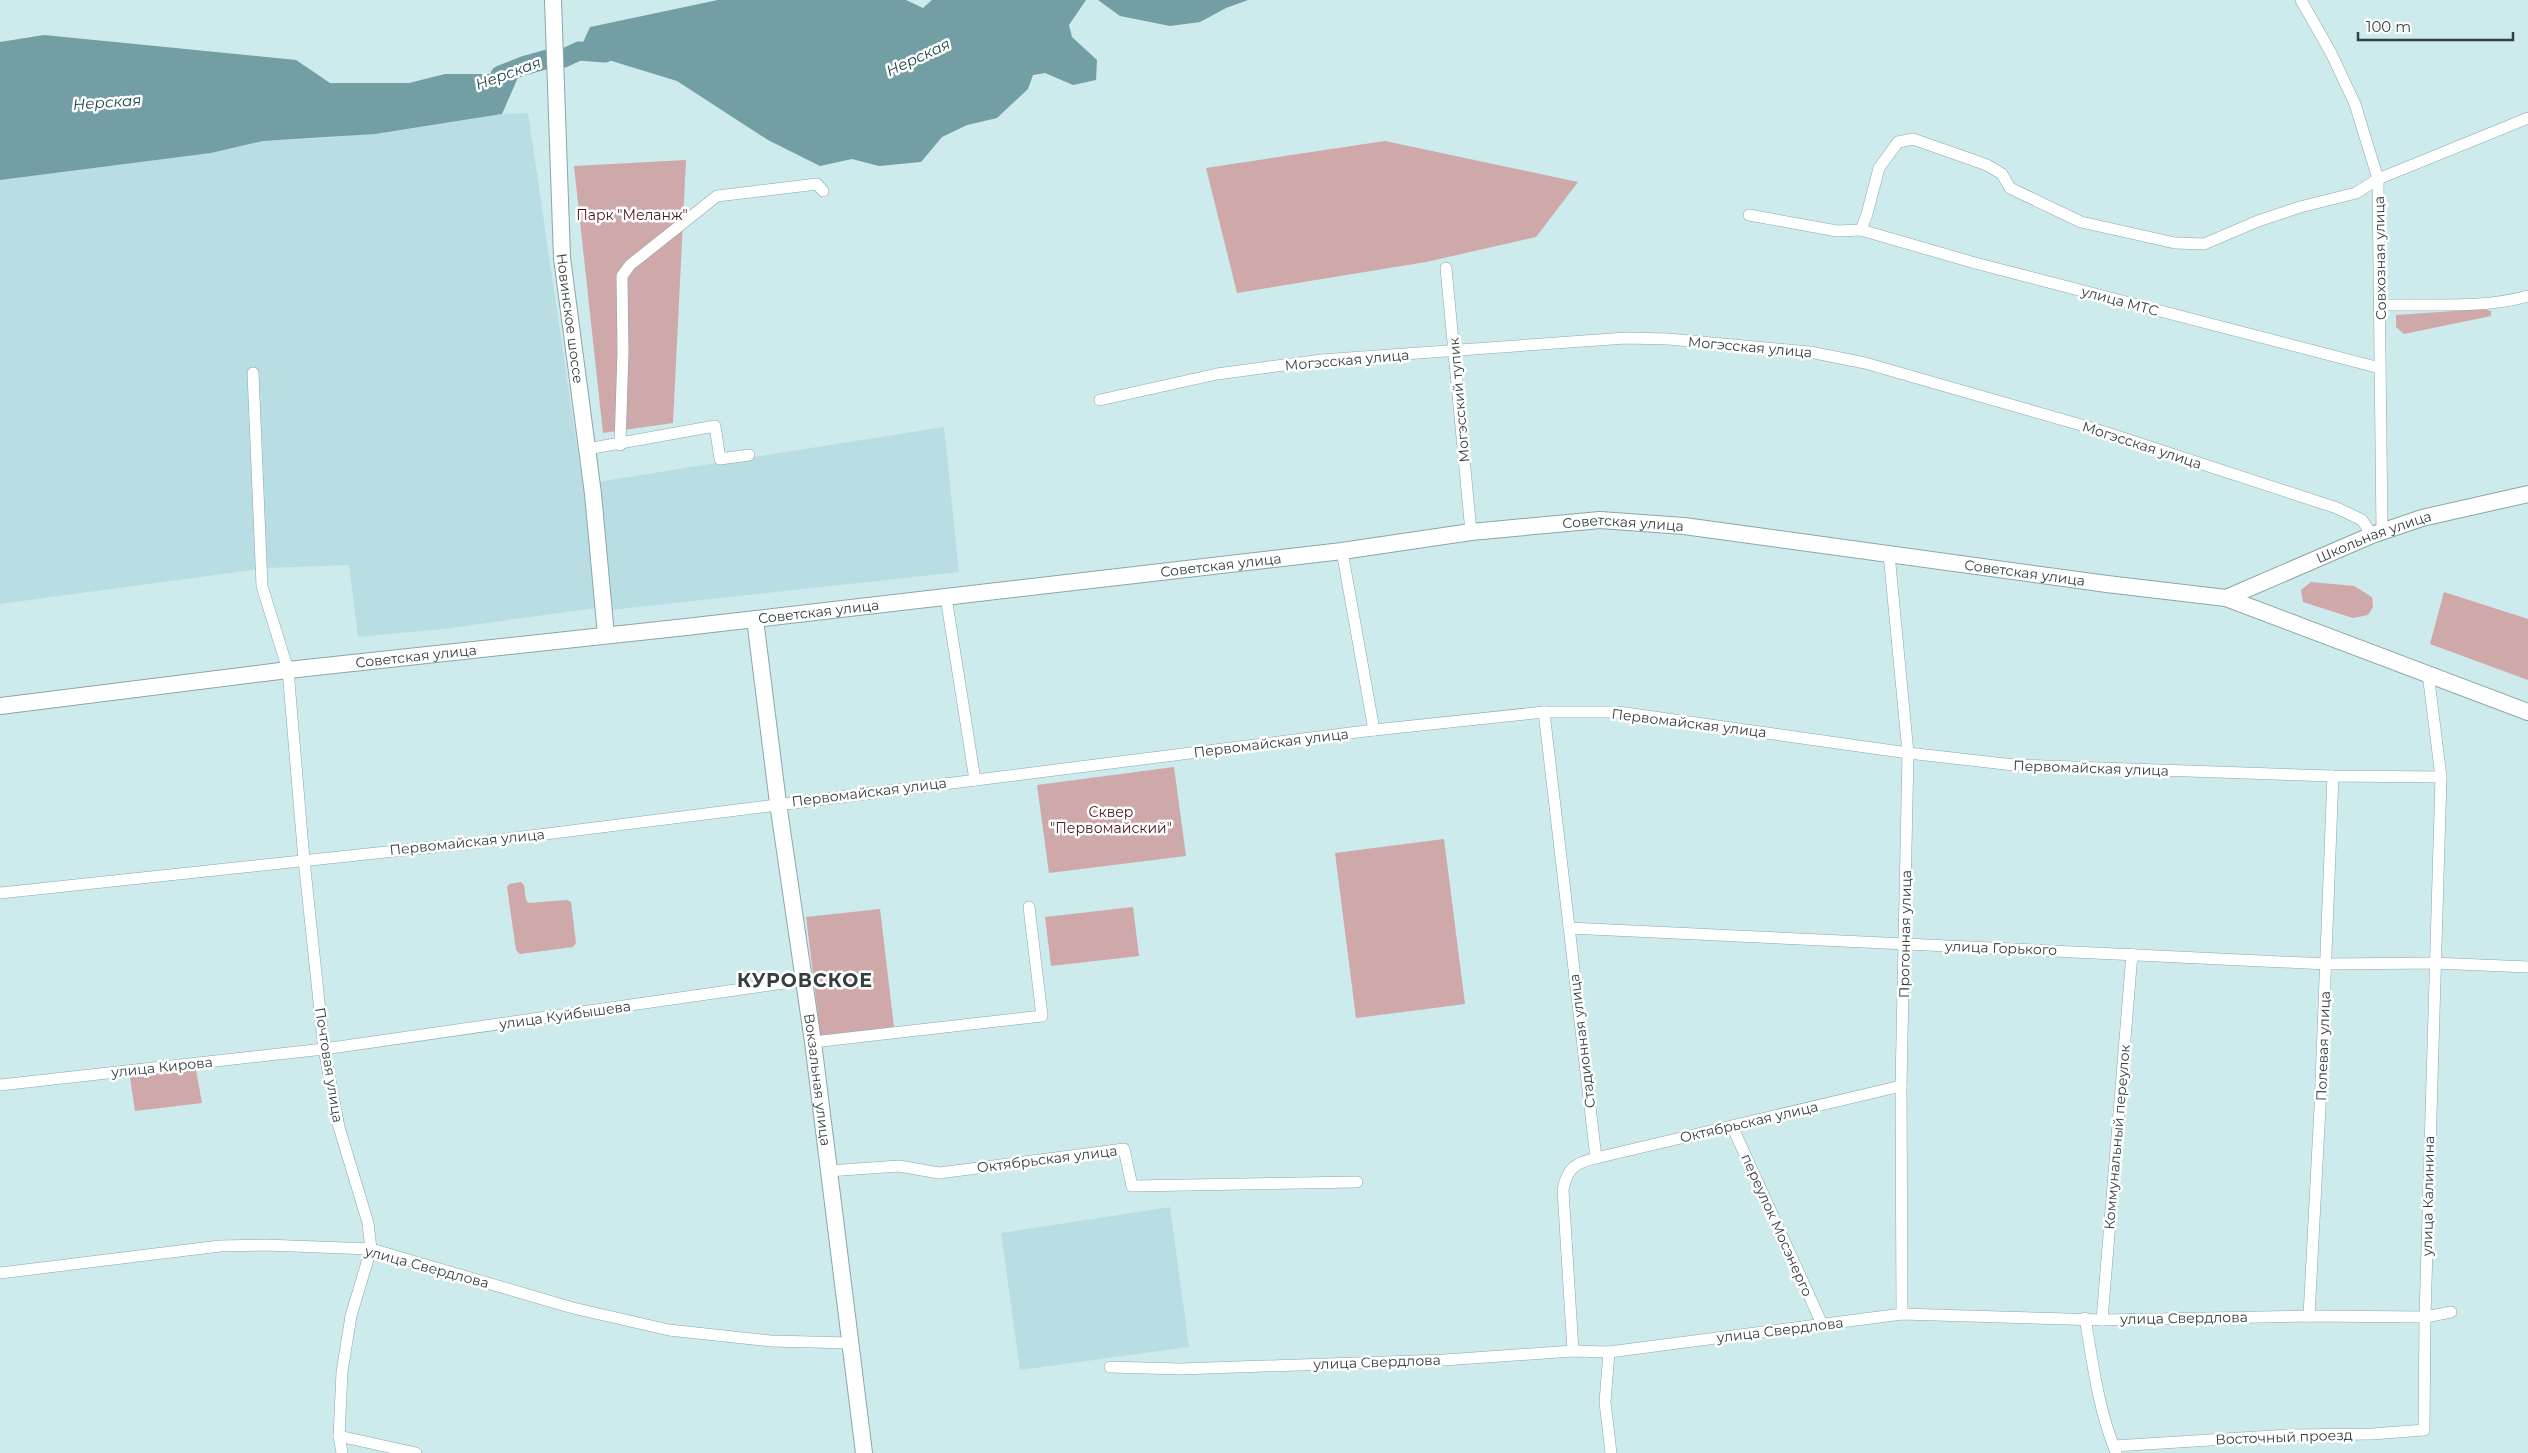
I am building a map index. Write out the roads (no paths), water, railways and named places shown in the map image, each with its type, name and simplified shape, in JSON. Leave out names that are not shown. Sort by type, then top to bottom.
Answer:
[{"type":"street","name":"Совхозная улица","points":[[2302,0],[2331,53],[2354,104],[2378,179],[2381,304],[2377,533]]},
{"type":"street","name":"Новинское шоссе","points":[[553,4],[562,258],[597,523],[606,635]]},
{"type":"street","points":[[1861,230],[1879,168],[1898,142],[1914,139],[1987,165],[2002,174],[2010,188],[2081,222],[2175,243],[2204,244],[2258,221],[2300,207],[2356,194],[2378,179],[2528,118]]},
{"type":"street","points":[[620,444],[623,352],[622,276],[630,265],[717,196],[817,184],[823,191]]},
{"type":"street","name":"улица МТС","points":[[1749,215],[1837,231],[1861,230],[1975,263],[2380,368]]},
{"type":"street","name":"Могэсский тупик","points":[[1446,268],[1471,532]]},
{"type":"street","points":[[2381,304],[2490,303],[2511,301],[2528,296]]},
{"type":"street","name":"Могэсская улица","points":[[1100,400],[1217,374],[1321,360],[1626,338],[1668,339],[1810,352],[1856,361],[1947,384],[2086,426],[2337,508],[2362,520],[2377,533]]},
{"type":"street","name":"Почтовая улица","points":[[253,373],[262,586],[288,670],[304,860],[324,1049],[339,1127],[368,1223],[371,1249],[351,1316],[342,1372],[340,1436],[342,1453]]},
{"type":"street","points":[[587,449],[715,426],[720,459],[749,455]]},
{"type":"street","name":"Школьная улица","points":[[2226,598],[2377,533],[2422,518],[2528,494]]},
{"type":"street","name":"Советская улица","points":[[0,706],[288,670],[755,619],[1342,551],[1471,532],[1600,520],[1684,526],[2107,584],[2226,598],[2528,712]]},
{"type":"street","points":[[1342,551],[1374,730]]},
{"type":"street","name":"Прогонная улица","points":[[1889,554],[1908,754],[1906,945],[1901,1086],[1902,1314]]},
{"type":"street","points":[[946,597],[975,780]]},
{"type":"street","name":"Вокзальная улица","points":[[755,619],[778,804],[813,1042],[864,1453]]},
{"type":"street","points":[[2428,673],[2441,777]]},
{"type":"street","name":"Первомайская улица","points":[[0,893],[490,841],[1374,730],[1544,712],[1618,712],[1908,754],[2014,765],[2333,776],[2441,777]]},
{"type":"street","name":"Стадионная улица","points":[[1544,712],[1596,1158]]},
{"type":"street","name":"Полевая улица","points":[[2309,1316],[2333,776]]},
{"type":"street","name":"улица Калинина","points":[[2424,1430],[2434,963],[2441,777]]},
{"type":"street","points":[[813,1042],[1042,1016],[1029,907]]},
{"type":"street","name":"улица Горького","points":[[1569,928],[2326,964],[2434,963],[2528,967]]},
{"type":"street","name":"Коммунальный переулок","points":[[2102,1320],[2132,954]]},
{"type":"street","name":"улица Куйбышева","points":[[324,1049],[804,980]]},
{"type":"street","name":"улица Кирова","points":[[0,1085],[324,1049]]},
{"type":"street","name":"Октябрьская улица","points":[[1596,1158],[1901,1086]]},
{"type":"street","name":"переулок Мосэнерго","points":[[1732,1126],[1822,1324]]},
{"type":"street","name":"Октябрьская улица","points":[[828,1171],[899,1166],[939,1173],[1124,1149],[1132,1186],[1357,1182]]},
{"type":"street","points":[[1573,1351],[1563,1190],[1565,1178],[1577,1162],[1596,1158]]},
{"type":"street","name":"улица Свердлова","points":[[0,1273],[220,1246],[265,1245],[371,1249],[573,1308],[669,1330],[771,1341],[850,1343]]},
{"type":"street","name":"улица Свердлова","points":[[1110,1367],[1180,1369],[1429,1361],[1573,1351],[1610,1352],[1902,1314],[2102,1320],[2309,1316],[2425,1317],[2451,1312]]},
{"type":"street","points":[[2085,1318],[2100,1405],[2115,1450]]},
{"type":"street","points":[[1610,1352],[1605,1402],[1611,1453]]},
{"type":"street","name":"Восточный проезд","points":[[2115,1450],[2290,1435],[2372,1434],[2424,1430]]},
{"type":"street","points":[[340,1436],[416,1453]]},
{"type":"water","points":[[718,0],[906,0],[923,8],[932,0],[1086,0],[1069,25],[1072,37],[1097,60],[1096,80],[1073,85],[1045,73],[1033,75],[1028,89],[997,118],[967,125],[942,137],[921,162],[879,166],[852,159],[820,166],[768,140],[677,81],[579,51],[590,27]]},
{"type":"water","points":[[1098,0],[1248,0],[1226,8],[1200,22],[1170,26],[1120,16]]},
{"type":"water","points":[[44,35],[296,60],[330,83],[409,83],[445,74],[497,74],[523,66],[502,114],[375,134],[263,141],[211,153],[0,180],[0,42]]},
{"type":"waterway","name":"Нерская","points":[[500,75],[555,57],[564,58],[579,51],[605,53]]},
{"type":"district","name":"КУРОВСКОЕ","points":[[805,980]]},
{"type":"park label","name":"Парк \"Меланж\"","points":[[632,215]]},
{"type":"park label","name":"Сквер \"Первомайский\"","points":[[1111,820]]}]
